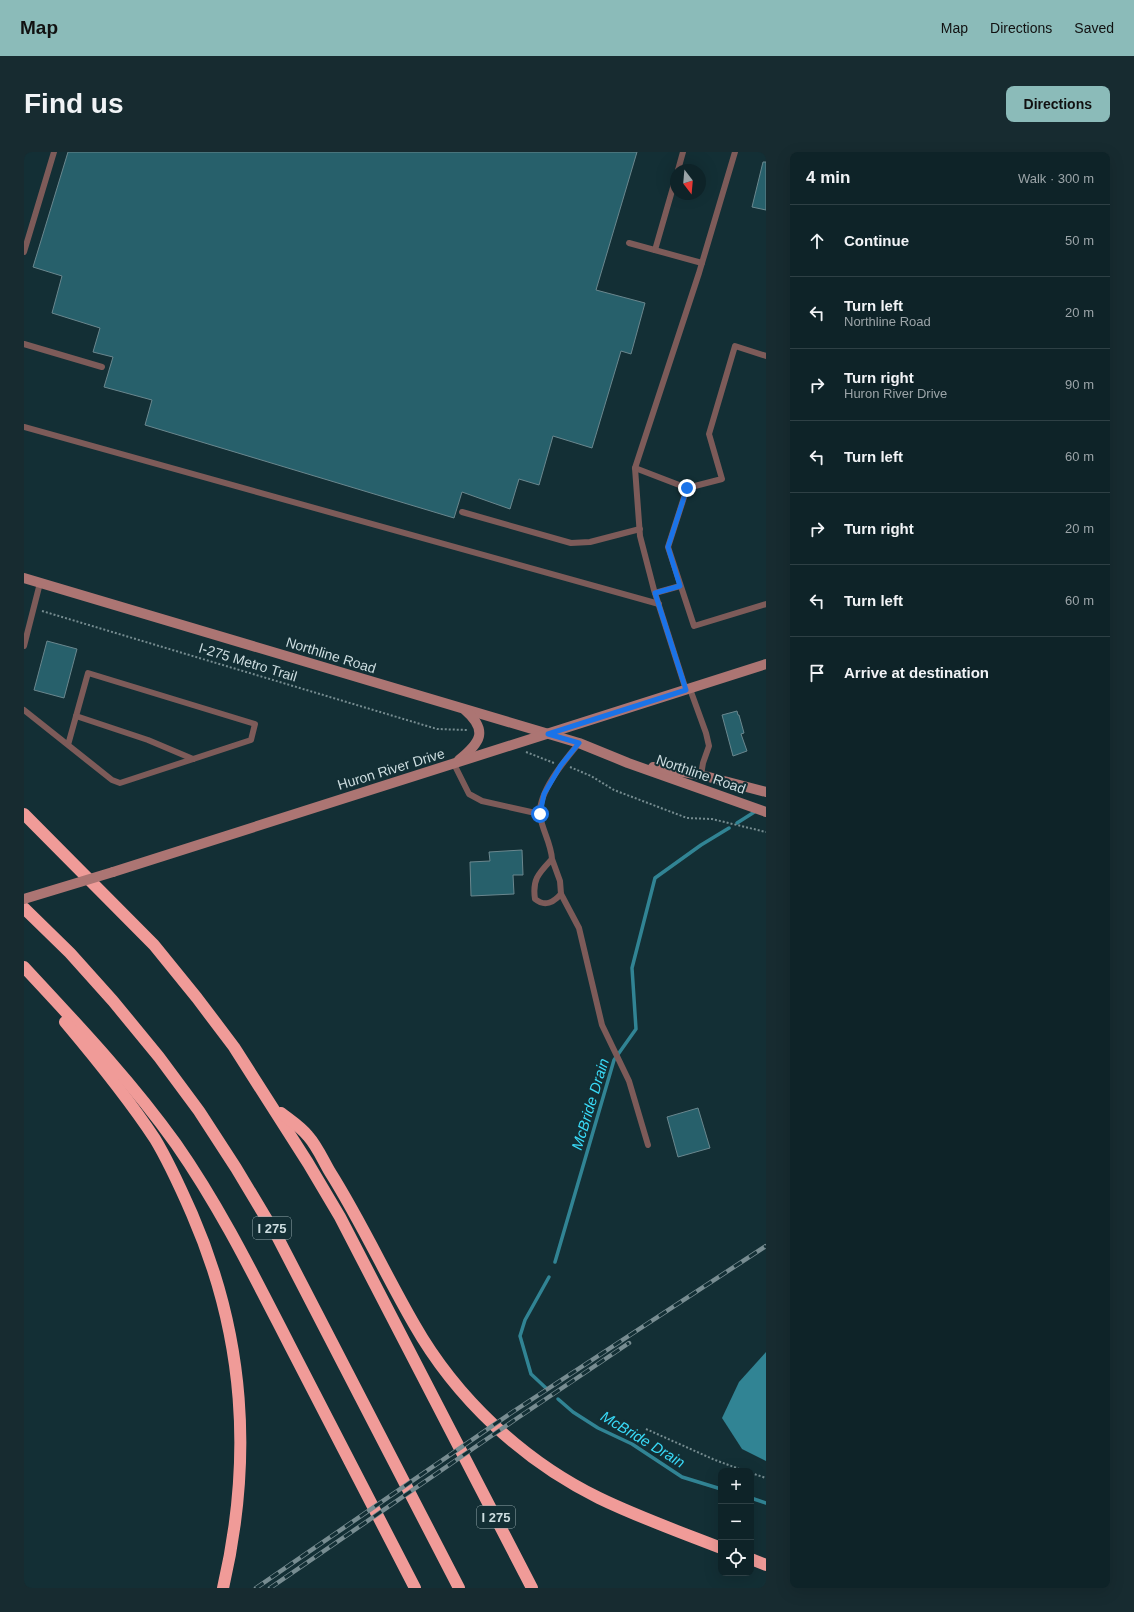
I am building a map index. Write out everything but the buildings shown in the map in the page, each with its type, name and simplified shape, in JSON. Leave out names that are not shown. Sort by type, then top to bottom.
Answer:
[{"type":"highway","name":"I 275","points":[[24,814],[154,944],[234,1047],[308,1163],[340,1217],[532,1588]]},
{"type":"highway","name":"I 275","points":[[24,908],[70,953],[113,1001],[154,1051],[199,1111],[236,1168],[278,1238],[459,1588]]},
{"type":"highway","points":[[24,967],[96,1045],[144,1102],[200,1179],[248,1266],[415,1588]]},
{"type":"highway","points":[[39,983],[52,1007],[105,1070],[155,1140],[183,1193],[199,1231],[223,1302],[236,1363],[241,1443],[239,1491],[235,1526],[223,1588]]},
{"type":"highway","points":[[271,1104],[308,1136],[340,1187],[414,1324],[435,1359],[485,1416],[527,1453],[574,1484],[630,1513],[718,1547]]},
{"type":"highway","points":[[754,1560],[766,1565]]},
{"type":"street","name":"Northline Road","points":[[24,578],[579,743],[628,763],[766,812]]},
{"type":"street","name":"Huron River Drive","points":[[24,899],[766,664]]},
{"type":"street","points":[[454,764],[475,746],[479,737],[475,720],[463,709]]},
{"type":"street","name":"Northline Road","points":[[628,763],[701,775],[766,792]]},
{"type":"lane","points":[[24,252],[54,152]]},
{"type":"lane","points":[[680,164],[683,152]]},
{"type":"lane","points":[[701,775],[703,763],[709,746],[706,733],[688,689],[655,593],[640,529],[635,468],[702,263],[736,152]]},
{"type":"lane","points":[[655,250],[670,198]]},
{"type":"lane","points":[[629,243],[702,263]]},
{"type":"lane","points":[[24,344],[102,367]]},
{"type":"lane","points":[[635,468],[687,488],[722,479],[708,434],[735,346],[766,356]]},
{"type":"lane","points":[[24,427],[659,604]]},
{"type":"lane","points":[[687,488],[668,547],[694,626],[766,604]]},
{"type":"lane","points":[[462,512],[571,543],[590,542],[640,529]]},
{"type":"lane","points":[[24,646],[40,583]]},
{"type":"lane","points":[[655,593],[680,586]]},
{"type":"lane","points":[[24,710],[68,745],[112,780],[120,783],[251,740],[255,724],[88,673],[68,745]]},
{"type":"lane","points":[[76,716],[148,740],[193,759]]},
{"type":"lane","points":[[579,743],[561,765],[544,794],[540,814],[551,849],[552,859],[560,881],[561,894],[579,928],[602,1025],[629,1081],[648,1145]]},
{"type":"lane","points":[[454,764],[468,794],[482,801],[540,814]]},
{"type":"lane","points":[[552,859],[536,878],[533,888],[535,899],[540,903],[548,903],[556,900],[561,894]]},
{"type":"path","name":"I-275 Metro Trail","points":[[34,608],[437,729],[468,730]]},
{"type":"path","points":[[532,754],[556,763]]},
{"type":"path","points":[[570,767],[591,776],[614,790],[687,818],[712,819],[766,832]]},
{"type":"path","points":[[646,1429],[715,1460],[737,1468]]},
{"type":"path","points":[[754,1474],[766,1478]]},
{"type":"water","points":[[766,1352],[766,1461],[742,1449],[722,1418],[739,1382]]},
{"type":"waterway","name":"McBride Drain","points":[[737,823],[756,811]]},
{"type":"waterway","name":"McBride Drain","points":[[555,1262],[614,1060],[636,1029],[632,968],[655,878],[701,845],[729,828]]},
{"type":"waterway","name":"McBride Drain","points":[[547,1389],[531,1374],[520,1336],[525,1320],[549,1277]]},
{"type":"waterway","name":"McBride Drain","points":[[558,1399],[573,1412],[598,1428],[632,1444],[682,1477],[718,1488]]},
{"type":"waterway","name":"McBride Drain","points":[[754,1499],[766,1503]]},
{"type":"railway","points":[[256,1588],[511,1413],[766,1246]]},
{"type":"railway","points":[[270,1588],[629,1343]]},
{"type":"route","points":[[540,814],[544,794],[561,765],[579,743],[548,734],[686,690],[655,593],[680,586],[668,547],[687,488]]}]
